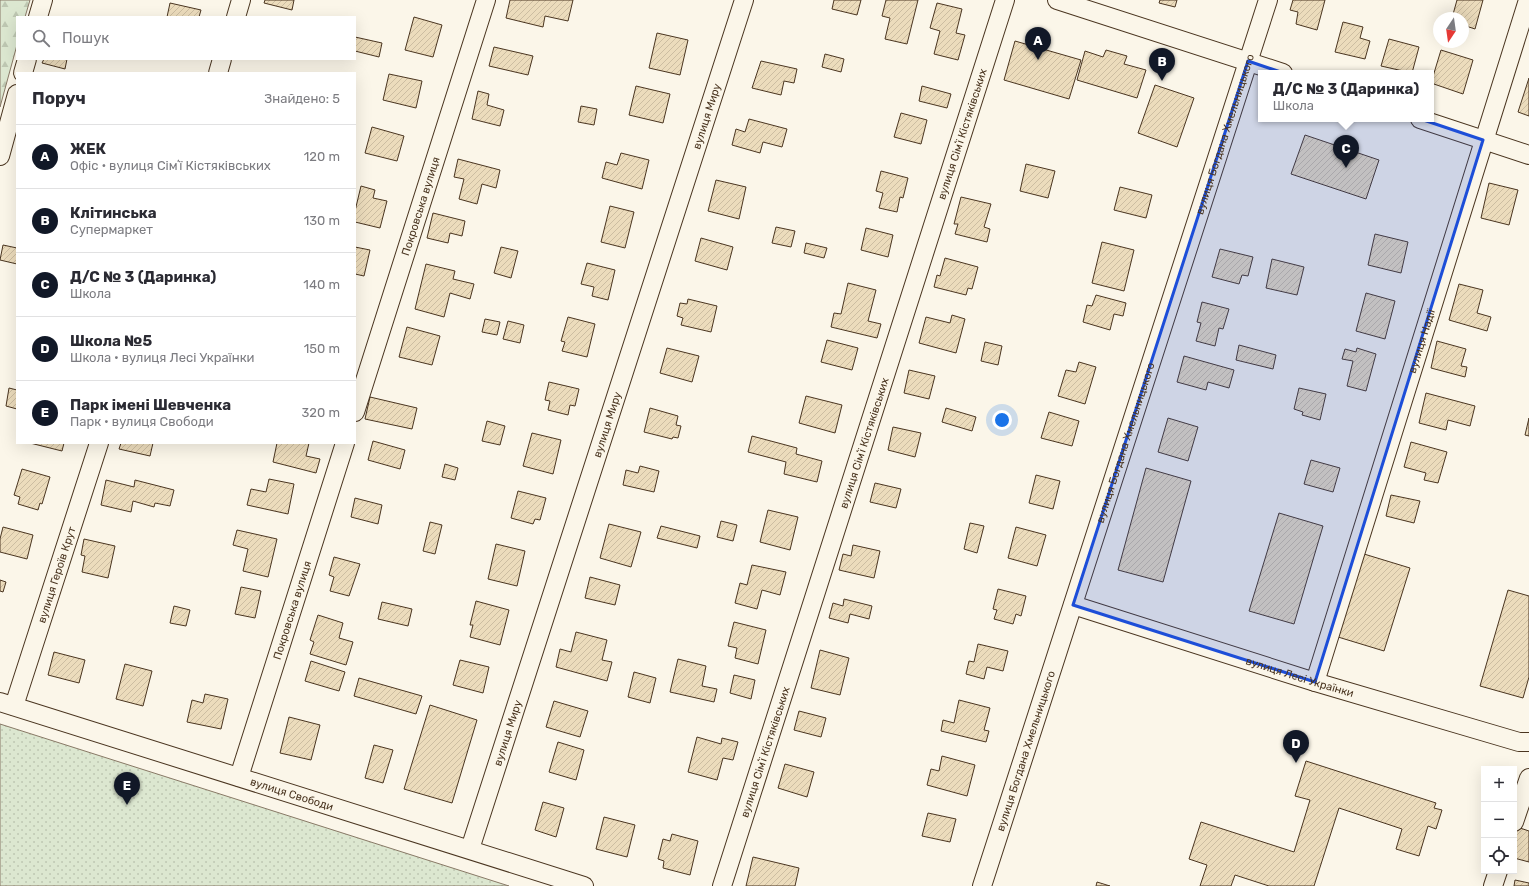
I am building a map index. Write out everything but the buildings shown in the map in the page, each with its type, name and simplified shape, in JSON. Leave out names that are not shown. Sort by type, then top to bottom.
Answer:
[{"type":"street","points":[[38,16],[43,0]]},
{"type":"street","points":[[236,16],[241,0]]},
{"type":"street","name":"Покровська вулиця","points":[[356,409],[486,0]]},
{"type":"street","name":"вулиця Миру","points":[[470,850],[744,0]]},
{"type":"street","name":"вулиця Сімʼї Кістяківських","points":[[722,886],[1005,0]]},
{"type":"street","points":[[1057,0],[1274,70]]},
{"type":"street","name":"вулиця Богдана Хмельницького","points":[[982,886],[1268,0]]},
{"type":"street","name":"вулиця Надії","points":[[1315,682],[1483,140],[1528,0]]},
{"type":"street","points":[[23,72],[27,60]]},
{"type":"street","points":[[218,72],[222,60]]},
{"type":"street","points":[[0,156],[16,98]]},
{"type":"street","points":[[1429,122],[1529,155]]},
{"type":"street","name":"вулиця Героїв Крут","points":[[7,704],[99,444]]},
{"type":"street","name":"Покровська вулиця","points":[[239,777],[345,444]]},
{"type":"street","name":"вулиця Лесі Українки","points":[[1073,605],[1315,682],[1519,742],[1529,742]]},
{"type":"street","name":"вулиця Свободи","points":[[7,704],[584,886]]},
{"type":"street","points":[[1517,813],[1529,778]]},
{"type":"street","points":[[1493,886],[1497,874]]},
{"type":"highlighted area","points":[[1248,61],[1483,140],[1315,682],[1073,605]]},
{"type":"green space","points":[[0,0],[30,0],[25,16],[16,16],[16,49],[0,107]]},
{"type":"green space","points":[[0,724],[509,886],[0,886]]},
{"type":"place","name":"ЖЕК","points":[[1038,60]]},
{"type":"place","name":"Клітинська","points":[[1162,81]]},
{"type":"place","name":"Д/С № 3 (Даринка)","points":[[1346,168]]},
{"type":"place","name":"Школа №5","points":[[1296,763]]},
{"type":"place","name":"Парк імені Шевченка","points":[[127,805]]}]
